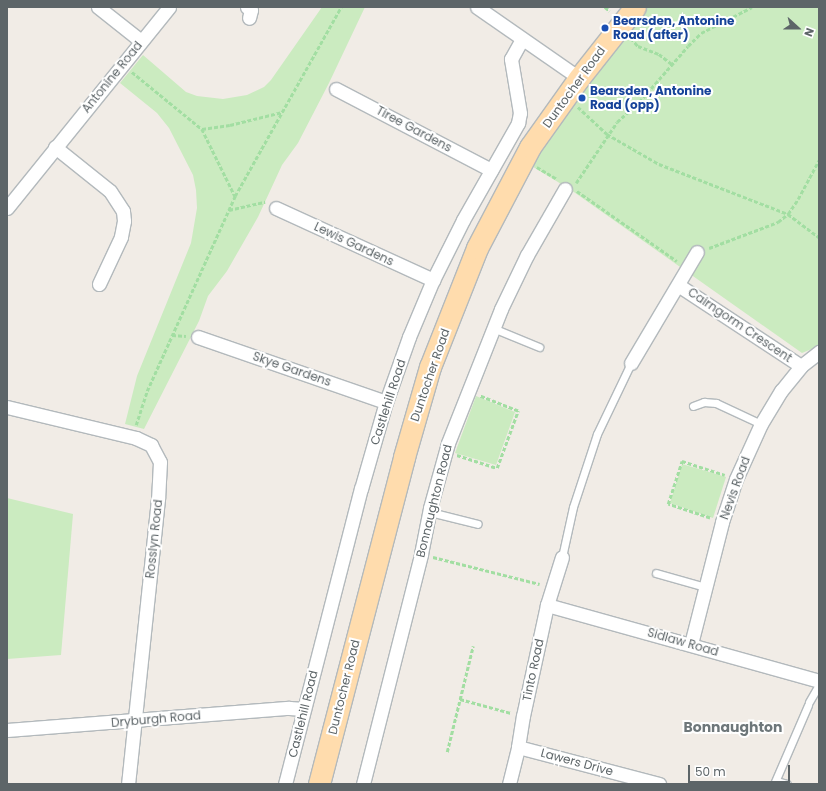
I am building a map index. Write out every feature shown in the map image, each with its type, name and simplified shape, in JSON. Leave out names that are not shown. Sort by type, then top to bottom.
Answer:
[{"type":"main road","name":"Duntocher Road","points":[[320,784],[404,457],[430,367],[477,248],[523,158],[579,78],[635,7]]},
{"type":"street","points":[[98,7],[141,41]]},
{"type":"street","name":"Antonine Road","points":[[7,208],[169,7]]},
{"type":"street","points":[[477,7],[579,78]]},
{"type":"street","name":"Castlehill Road","points":[[285,784],[361,489],[386,402],[409,337],[433,280],[463,220],[518,123],[520,113],[511,59],[522,39]]},
{"type":"street","name":"Tiree Gardens","points":[[336,89],[491,170]]},
{"type":"street","points":[[55,147],[110,191],[123,211],[124,221],[120,237],[99,284]]},
{"type":"street","name":"Bonnaughton Road","points":[[363,784],[448,443],[493,328],[526,255],[563,185]]},
{"type":"street","name":"Lewis Gardens","points":[[276,208],[433,280]]},
{"type":"street","name":"Cairngorm Crescent","points":[[631,363],[697,252]]},
{"type":"street","name":"Cairngorm Crescent","points":[[678,285],[801,366]]},
{"type":"street","name":"Skye Gardens","points":[[198,337],[386,402]]},
{"type":"street","name":"Nevis Road","points":[[691,644],[728,503],[736,479],[761,424],[781,391],[801,366],[819,352]]},
{"type":"street","name":"Rosslyn Road","points":[[7,407],[132,437],[151,445],[160,462],[158,499],[128,784]]},
{"type":"street","name":"Tinto Road","points":[[509,784],[547,605],[562,557]]},
{"type":"street","name":"Sidlaw Road","points":[[547,605],[819,681]]},
{"type":"street","name":"Dryburgh Road","points":[[7,730],[289,708],[304,709]]},
{"type":"street","name":"Lawers Drive","points":[[518,747],[659,784]]},
{"type":"lane","points":[[493,328],[539,347]]},
{"type":"lane","points":[[562,557],[573,507],[597,434],[631,363]]},
{"type":"lane","points":[[693,406],[704,402],[716,403],[761,424]]},
{"type":"lane","points":[[430,512],[478,524]]},
{"type":"lane","points":[[656,573],[706,588]]},
{"type":"lane","points":[[787,784],[775,782],[809,704],[819,686]]},
{"type":"path","points":[[132,437],[147,391],[228,210],[342,7]]},
{"type":"path","points":[[688,268],[573,188],[607,134],[701,34],[752,7]]},
{"type":"path","points":[[619,26],[638,46],[659,54],[672,64]]},
{"type":"path","points":[[122,65],[202,129],[235,196]]},
{"type":"path","points":[[566,96],[607,134],[659,164],[788,214],[819,237]]},
{"type":"path","points":[[202,129],[230,125],[282,112]]},
{"type":"path","points":[[523,158],[563,185]]},
{"type":"path","points":[[697,252],[778,222],[788,214],[819,160]]},
{"type":"path","points":[[228,210],[265,201],[276,208]]},
{"type":"path","points":[[458,455],[497,468],[518,411],[480,396]]},
{"type":"path","points":[[708,518],[668,504],[682,461],[723,474]]},
{"type":"path","points":[[432,557],[553,587]]},
{"type":"path","points":[[447,752],[473,646]]},
{"type":"path","points":[[460,699],[523,716]]},
{"type":"green space","points":[[322,7],[365,7],[329,83],[298,143],[282,165],[258,217],[227,271],[208,296],[199,321],[144,429],[125,424],[137,376],[191,243],[197,208],[193,175],[169,128],[157,113],[120,83],[143,55],[186,92],[197,96],[223,99],[247,95],[264,87],[271,80]]},
{"type":"green space","points":[[646,7],[819,7],[819,346],[802,353],[571,190],[530,165]]},
{"type":"green space","points":[[476,396],[515,412],[496,465],[455,453]]},
{"type":"green space","points":[[682,464],[726,477],[713,518],[670,503]]},
{"type":"green space","points":[[7,498],[73,514],[61,655],[7,659]]},
{"type":"place","name":"Bearsden, Antonine Road (after)","points":[[605,28]]},
{"type":"place","name":"Bearsden, Antonine Road (opp)","points":[[582,98]]},
{"type":"district","name":"Bonnaughton","points":[[733,727]]}]
